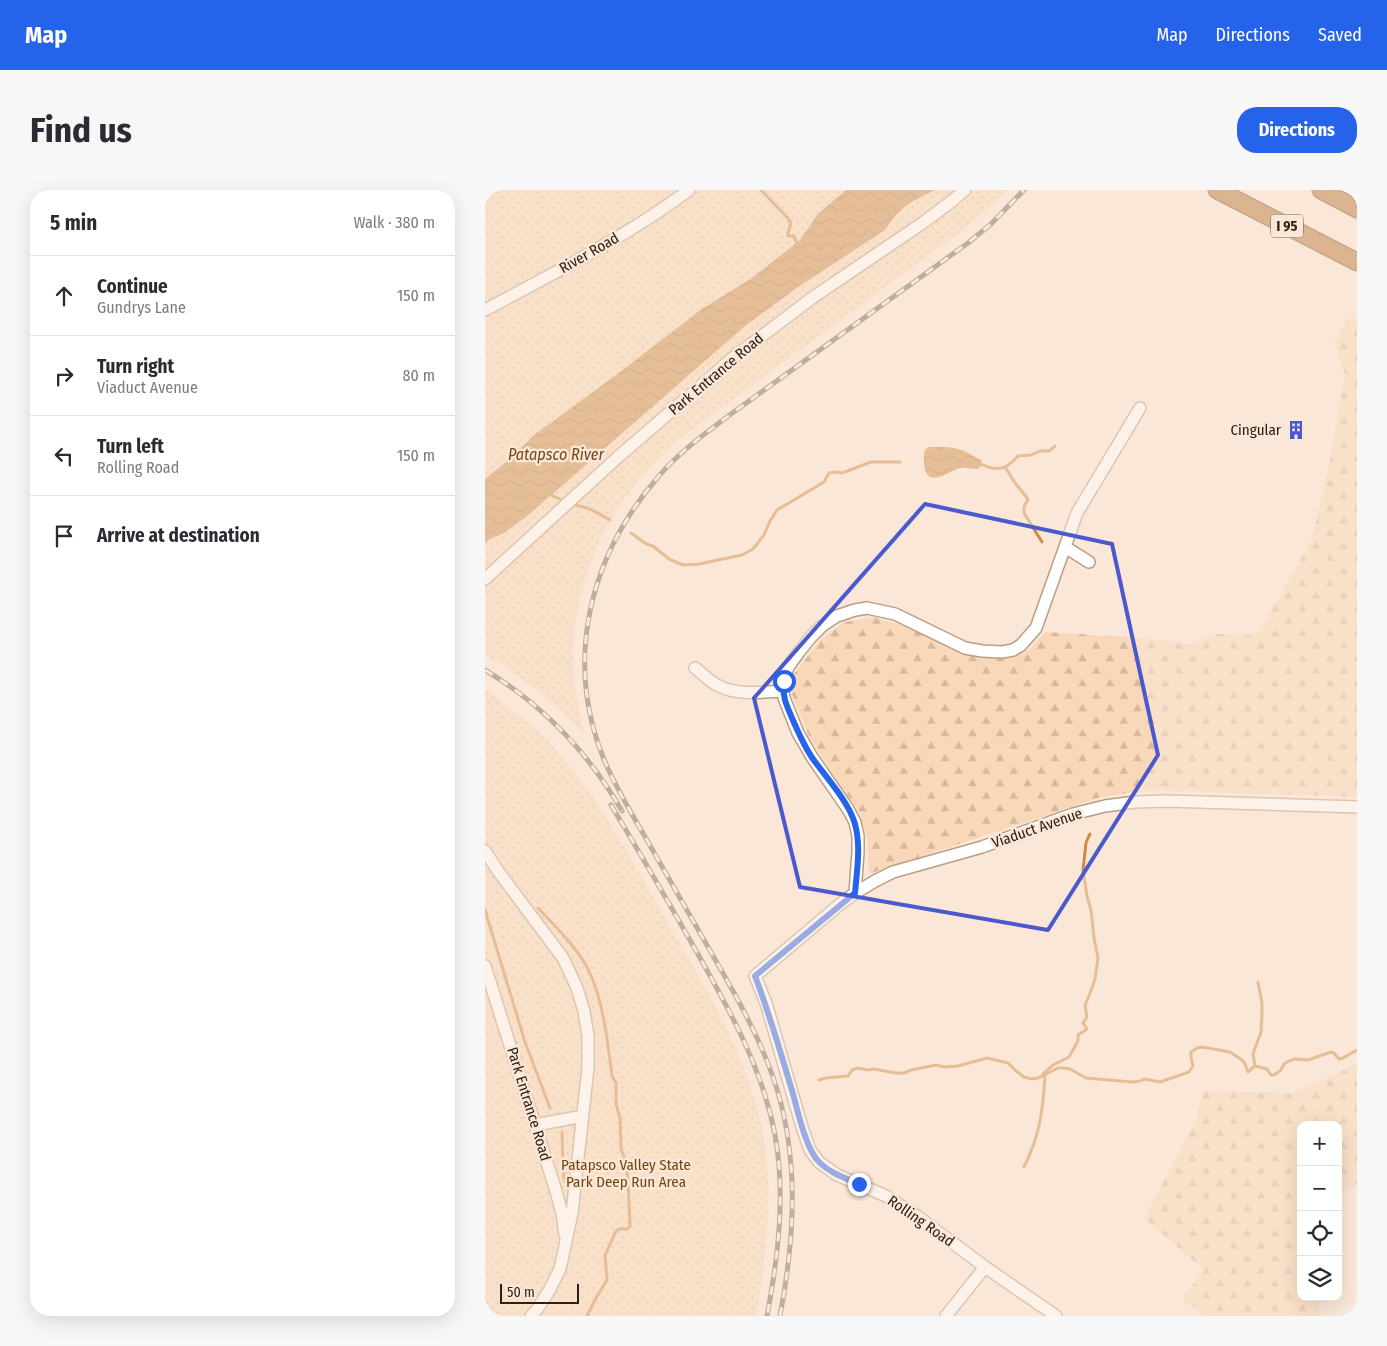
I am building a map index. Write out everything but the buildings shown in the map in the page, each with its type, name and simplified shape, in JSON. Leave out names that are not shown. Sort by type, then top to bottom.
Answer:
[{"type":"highway","name":"I 95","points":[[1217,190],[1357,262]]},
{"type":"highway","points":[[1321,190],[1357,209]]},
{"type":"street","name":"River Road","points":[[485,310],[582,258],[689,190]]},
{"type":"street","name":"Park Entrance Road","points":[[485,579],[618,457],[734,357],[812,298],[924,222],[965,190]]},
{"type":"street","points":[[855,893],[858,852],[855,822],[798,733],[783,695],[788,667],[811,636],[822,626],[837,616],[867,608],[895,614],[965,648],[1002,652],[1013,650],[1021,645],[1036,628],[1077,513],[1140,408]]},
{"type":"street","points":[[1065,547],[1089,562]]},
{"type":"street","points":[[695,668],[717,685],[727,689],[783,695]]},
{"type":"street","name":"Viaduct Avenue","points":[[755,976],[855,893],[875,880],[893,872],[982,847],[1073,814],[1105,806],[1135,802],[1167,801],[1357,807]]},
{"type":"street","name":"Park Entrance Road","points":[[485,852],[563,958],[577,988],[584,1011],[588,1036],[588,1068],[583,1116],[575,1191],[566,1243],[560,1269],[550,1289],[531,1316]]},
{"type":"street","name":"Park Entrance Road","points":[[485,966],[536,1125],[562,1214],[566,1243]]},
{"type":"street","name":"Rolling Road","points":[[755,976],[766,1003],[802,1127],[811,1150],[819,1162],[837,1175],[894,1201],[1056,1316]]},
{"type":"street","points":[[536,1125],[583,1116]]},
{"type":"street","points":[[946,1316],[985,1267]]},
{"type":"highlighted area","points":[[925,504],[1112,544],[1158,755],[1048,930],[800,887],[754,698]]},
{"type":"green space","points":[[485,190],[1008,190],[959,233],[687,433],[655,463],[634,487],[618,508],[605,531],[585,581],[578,606],[574,633],[573,669],[584,734],[537,691],[513,672],[485,655]]},
{"type":"green space","points":[[1349,317],[1357,321],[1357,797],[1150,790],[1101,797],[869,874],[868,841],[860,813],[808,734],[792,694],[794,674],[820,640],[845,622],[873,617],[901,625],[970,656],[1003,657],[1030,649],[1045,632],[1141,638],[1191,644],[1214,634],[1258,635],[1312,539],[1329,466],[1345,374],[1334,343]]},
{"type":"green space","name":"Patapsco Valley State Park Deep Run Area","points":[[485,690],[536,729],[576,773],[589,791],[625,848],[722,1018],[735,1047],[757,1108],[767,1161],[769,1205],[763,1272],[756,1316],[485,1316]]},
{"type":"green space","points":[[1357,1064],[1357,1184],[1342,1193],[1342,1121],[1297,1121],[1297,1301],[1317,1301],[1321,1316],[1205,1316],[1182,1299],[1204,1270],[1144,1218],[1195,1123],[1203,1091],[1293,1093]]},
{"type":"water","name":"Patapsco River","points":[[846,190],[935,190],[901,210],[885,230],[798,287],[745,326],[526,517],[504,533],[485,543],[485,479],[511,458],[534,435],[702,309],[752,278],[800,240],[818,214]]},
{"type":"water","points":[[928,447],[960,449],[981,460],[983,465],[977,469],[961,468],[937,478],[932,477],[928,475],[924,465],[924,452]]},
{"type":"waterway","points":[[761,190],[788,218],[791,223],[788,236],[794,236],[797,244]]},
{"type":"waterway","points":[[983,465],[1002,468],[1018,456],[1049,451],[1055,446]]},
{"type":"waterway","points":[[631,533],[644,543],[653,546],[669,559],[683,565],[699,564],[742,555],[753,549],[764,535],[777,510],[824,482],[829,473],[842,473],[871,462],[900,462]]},
{"type":"waterway","points":[[1005,467],[1028,499],[1024,507],[1024,513],[1042,542]]},
{"type":"waterway","points":[[549,494],[560,499]]},
{"type":"waterway","points":[[573,505],[588,508],[610,520]]},
{"type":"waterway","points":[[1043,1074],[1053,1065],[1069,1057],[1078,1041],[1078,1035],[1087,1029],[1083,1023],[1087,1017],[1085,1005],[1095,979],[1098,958],[1083,870],[1086,843],[1090,834]]},
{"type":"waterway","points":[[538,908],[576,950],[588,968],[600,1001],[612,1076],[616,1083],[616,1104],[620,1118],[621,1149],[625,1159],[628,1179],[630,1226],[627,1229],[616,1231],[605,1255],[607,1280],[587,1316]]},
{"type":"waterway","points":[[485,910],[525,1042],[550,1108]]},
{"type":"waterway","points":[[1255,1066],[1253,1054],[1261,1032],[1262,1013],[1258,982]]},
{"type":"waterway","points":[[819,1080],[848,1076],[852,1070],[858,1068],[904,1073],[936,1065],[944,1067],[958,1066],[987,1058],[1008,1063],[1024,1077],[1032,1079],[1058,1068],[1064,1068],[1070,1069],[1086,1078],[1132,1082],[1145,1079],[1160,1082],[1189,1072],[1193,1066],[1191,1052],[1202,1047],[1230,1052],[1242,1060],[1248,1072],[1255,1066]]},
{"type":"waterway","points":[[1255,1066],[1267,1069],[1271,1075],[1274,1075],[1280,1071],[1285,1063],[1294,1059],[1308,1060],[1331,1052],[1339,1059],[1357,1050]]},
{"type":"waterway","points":[[1024,1167],[1034,1144],[1040,1122],[1045,1075]]},
{"type":"waterway","points":[[562,1132],[565,1182]]},
{"type":"railway","points":[[780,1316],[789,1256],[792,1196],[788,1136],[782,1106],[767,1060],[743,1011],[624,800],[603,757],[591,720],[586,682],[585,645],[591,609],[601,574],[616,539],[635,507],[675,459],[731,414],[968,243],[991,224],[1024,190]]},
{"type":"railway","points":[[485,670],[526,698],[563,732],[609,789],[622,811]]},
{"type":"railway","points":[[611,805],[730,1012],[752,1060],[769,1109],[778,1158],[780,1203],[777,1249],[767,1316]]},
{"type":"place","name":"Cingular","points":[[1296,430]]},
{"type":"route","points":[[784,681],[784,698],[798,733],[855,822],[858,852],[855,893],[755,976],[766,1003],[802,1127],[811,1150],[819,1162],[837,1175],[859,1184]]}]
